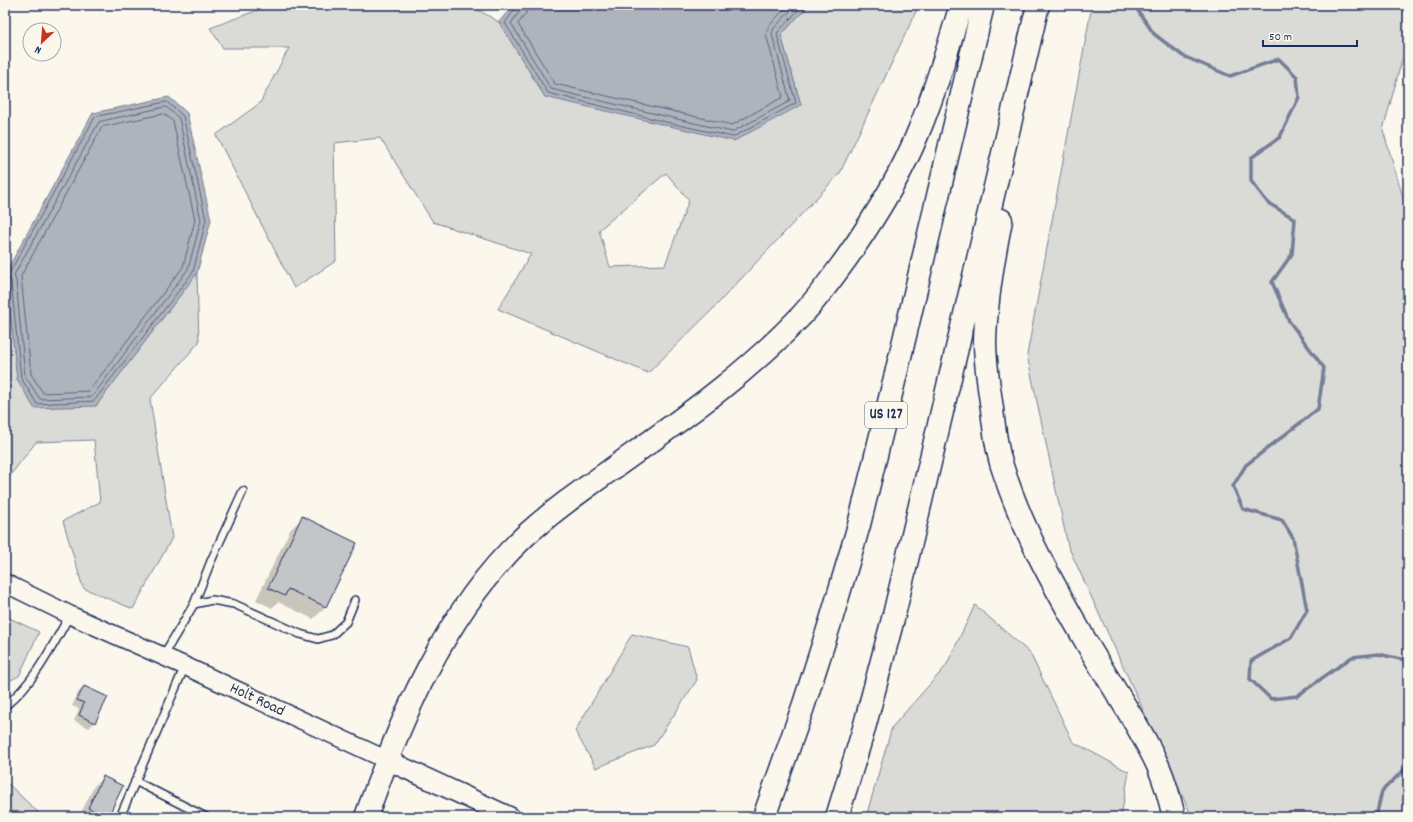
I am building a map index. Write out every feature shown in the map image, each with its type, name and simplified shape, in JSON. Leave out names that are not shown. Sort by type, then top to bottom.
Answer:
[{"type":"highway","points":[[366,817],[387,760],[414,698],[448,633],[471,598],[495,567],[526,535],[575,495],[682,419],[735,378],[772,345],[803,314],[834,275],[867,229],[897,179],[918,132],[961,5]]},
{"type":"highway","name":"US 127","points":[[764,817],[803,707],[859,525],[983,5]]},
{"type":"highway","points":[[837,817],[863,732],[894,614],[1038,5]]},
{"type":"highway","points":[[1031,34],[1028,101],[998,234],[988,295],[985,343],[988,386],[994,426],[1002,464],[1016,505],[1033,546],[1094,655],[1146,741],[1159,768],[1169,795],[1174,817]]},
{"type":"main road","name":"Holt Road","points":[[387,760],[510,817]]},
{"type":"street","name":"Holt Road","points":[[5,583],[70,615],[185,666],[387,760]]},
{"type":"lane","points":[[163,656],[194,604],[211,561],[243,491]]},
{"type":"lane","points":[[194,604],[212,600],[234,604],[300,634],[318,639],[332,635],[346,622],[355,600]]},
{"type":"lane","points":[[5,706],[23,690],[36,673],[70,615]]},
{"type":"lane","points":[[120,817],[185,666]]},
{"type":"lane","points":[[135,781],[206,817]]},
{"type":"shaded area","points":[[271,5],[470,5],[499,22],[545,97],[801,105],[781,35],[809,5],[919,5],[840,173],[711,311],[648,373],[498,309],[531,254],[433,222],[380,138],[334,143],[336,261],[294,288],[216,135],[260,103],[289,48],[223,48],[210,28]],"holes":[[[666,173],[689,200],[665,265],[610,267],[599,230]]]},
{"type":"shaded area","points":[[1092,5],[1408,5],[1408,38],[1383,130],[1408,214],[1408,817],[1192,817],[1068,546],[1027,355]]},
{"type":"shaded area","points":[[6,272],[17,379],[96,406],[197,273],[199,342],[150,399],[172,538],[133,609],[83,588],[63,521],[100,502],[94,440],[36,442],[5,482]]},
{"type":"shaded area","points":[[975,605],[1030,653],[1073,742],[1129,772],[1121,817],[866,817],[892,727],[946,666]]},
{"type":"shaded area","points":[[5,616],[39,632],[19,676],[5,683]]},
{"type":"shaded area","points":[[632,634],[688,647],[697,680],[654,745],[596,768],[575,731]]},
{"type":"shaded area","points":[[5,781],[43,817],[5,817]]},
{"type":"water","points":[[513,5],[809,5],[781,35],[801,105],[734,141],[545,97],[499,22]]},
{"type":"water","points":[[169,97],[187,113],[211,220],[197,273],[96,406],[34,408],[17,379],[6,272],[93,113]]},
{"type":"building","points":[[302,516],[357,543],[326,607],[288,589],[285,596],[268,588]]},
{"type":"building","points":[[84,686],[108,697],[95,723],[79,715],[84,703],[77,700]]},
{"type":"building","points":[[103,776],[123,786],[108,817],[88,808]]},
{"type":"waterway","points":[[1134,5],[1154,34],[1183,56],[1230,76],[1279,59],[1297,77],[1299,97],[1280,137],[1251,158],[1251,181],[1268,203],[1295,219],[1292,254],[1272,282],[1289,321],[1324,368],[1318,409],[1246,465],[1233,486],[1243,509],[1282,520],[1293,538],[1307,610],[1291,638],[1251,661],[1250,679],[1271,699],[1297,696],[1352,657],[1378,654],[1405,660],[1408,665]]},
{"type":"waterway","points":[[1376,817],[1382,791],[1408,766]]}]
